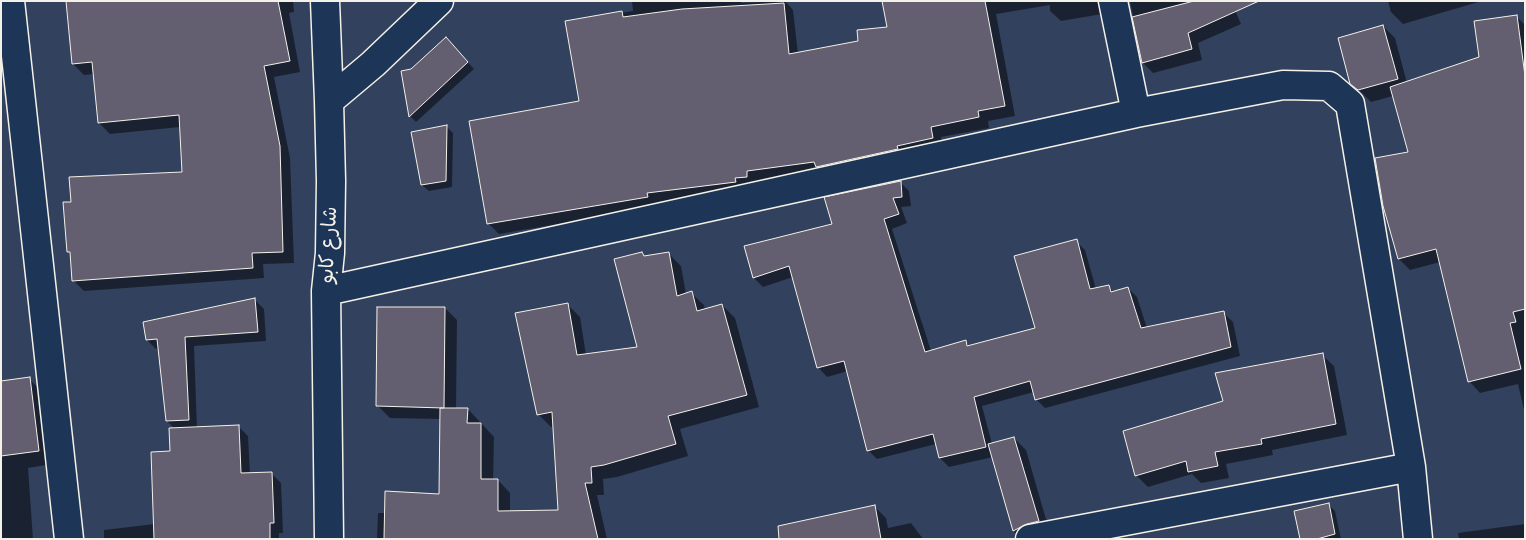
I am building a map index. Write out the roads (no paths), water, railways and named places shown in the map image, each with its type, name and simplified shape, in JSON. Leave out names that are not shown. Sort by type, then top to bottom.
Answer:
[{"type":"street","points":[[10,1],[69,539]]},
{"type":"street","name":"شارع كابو","points":[[325,1],[331,190],[330,253],[326,291],[329,539]]},
{"type":"street","points":[[329,101],[373,64],[439,1]]},
{"type":"street","points":[[1113,1],[1136,113]]},
{"type":"street","points":[[326,291],[1136,113],[1283,85],[1329,86],[1350,104],[1411,468],[1418,539]]},
{"type":"street","points":[[1030,539],[1411,468]]}]
